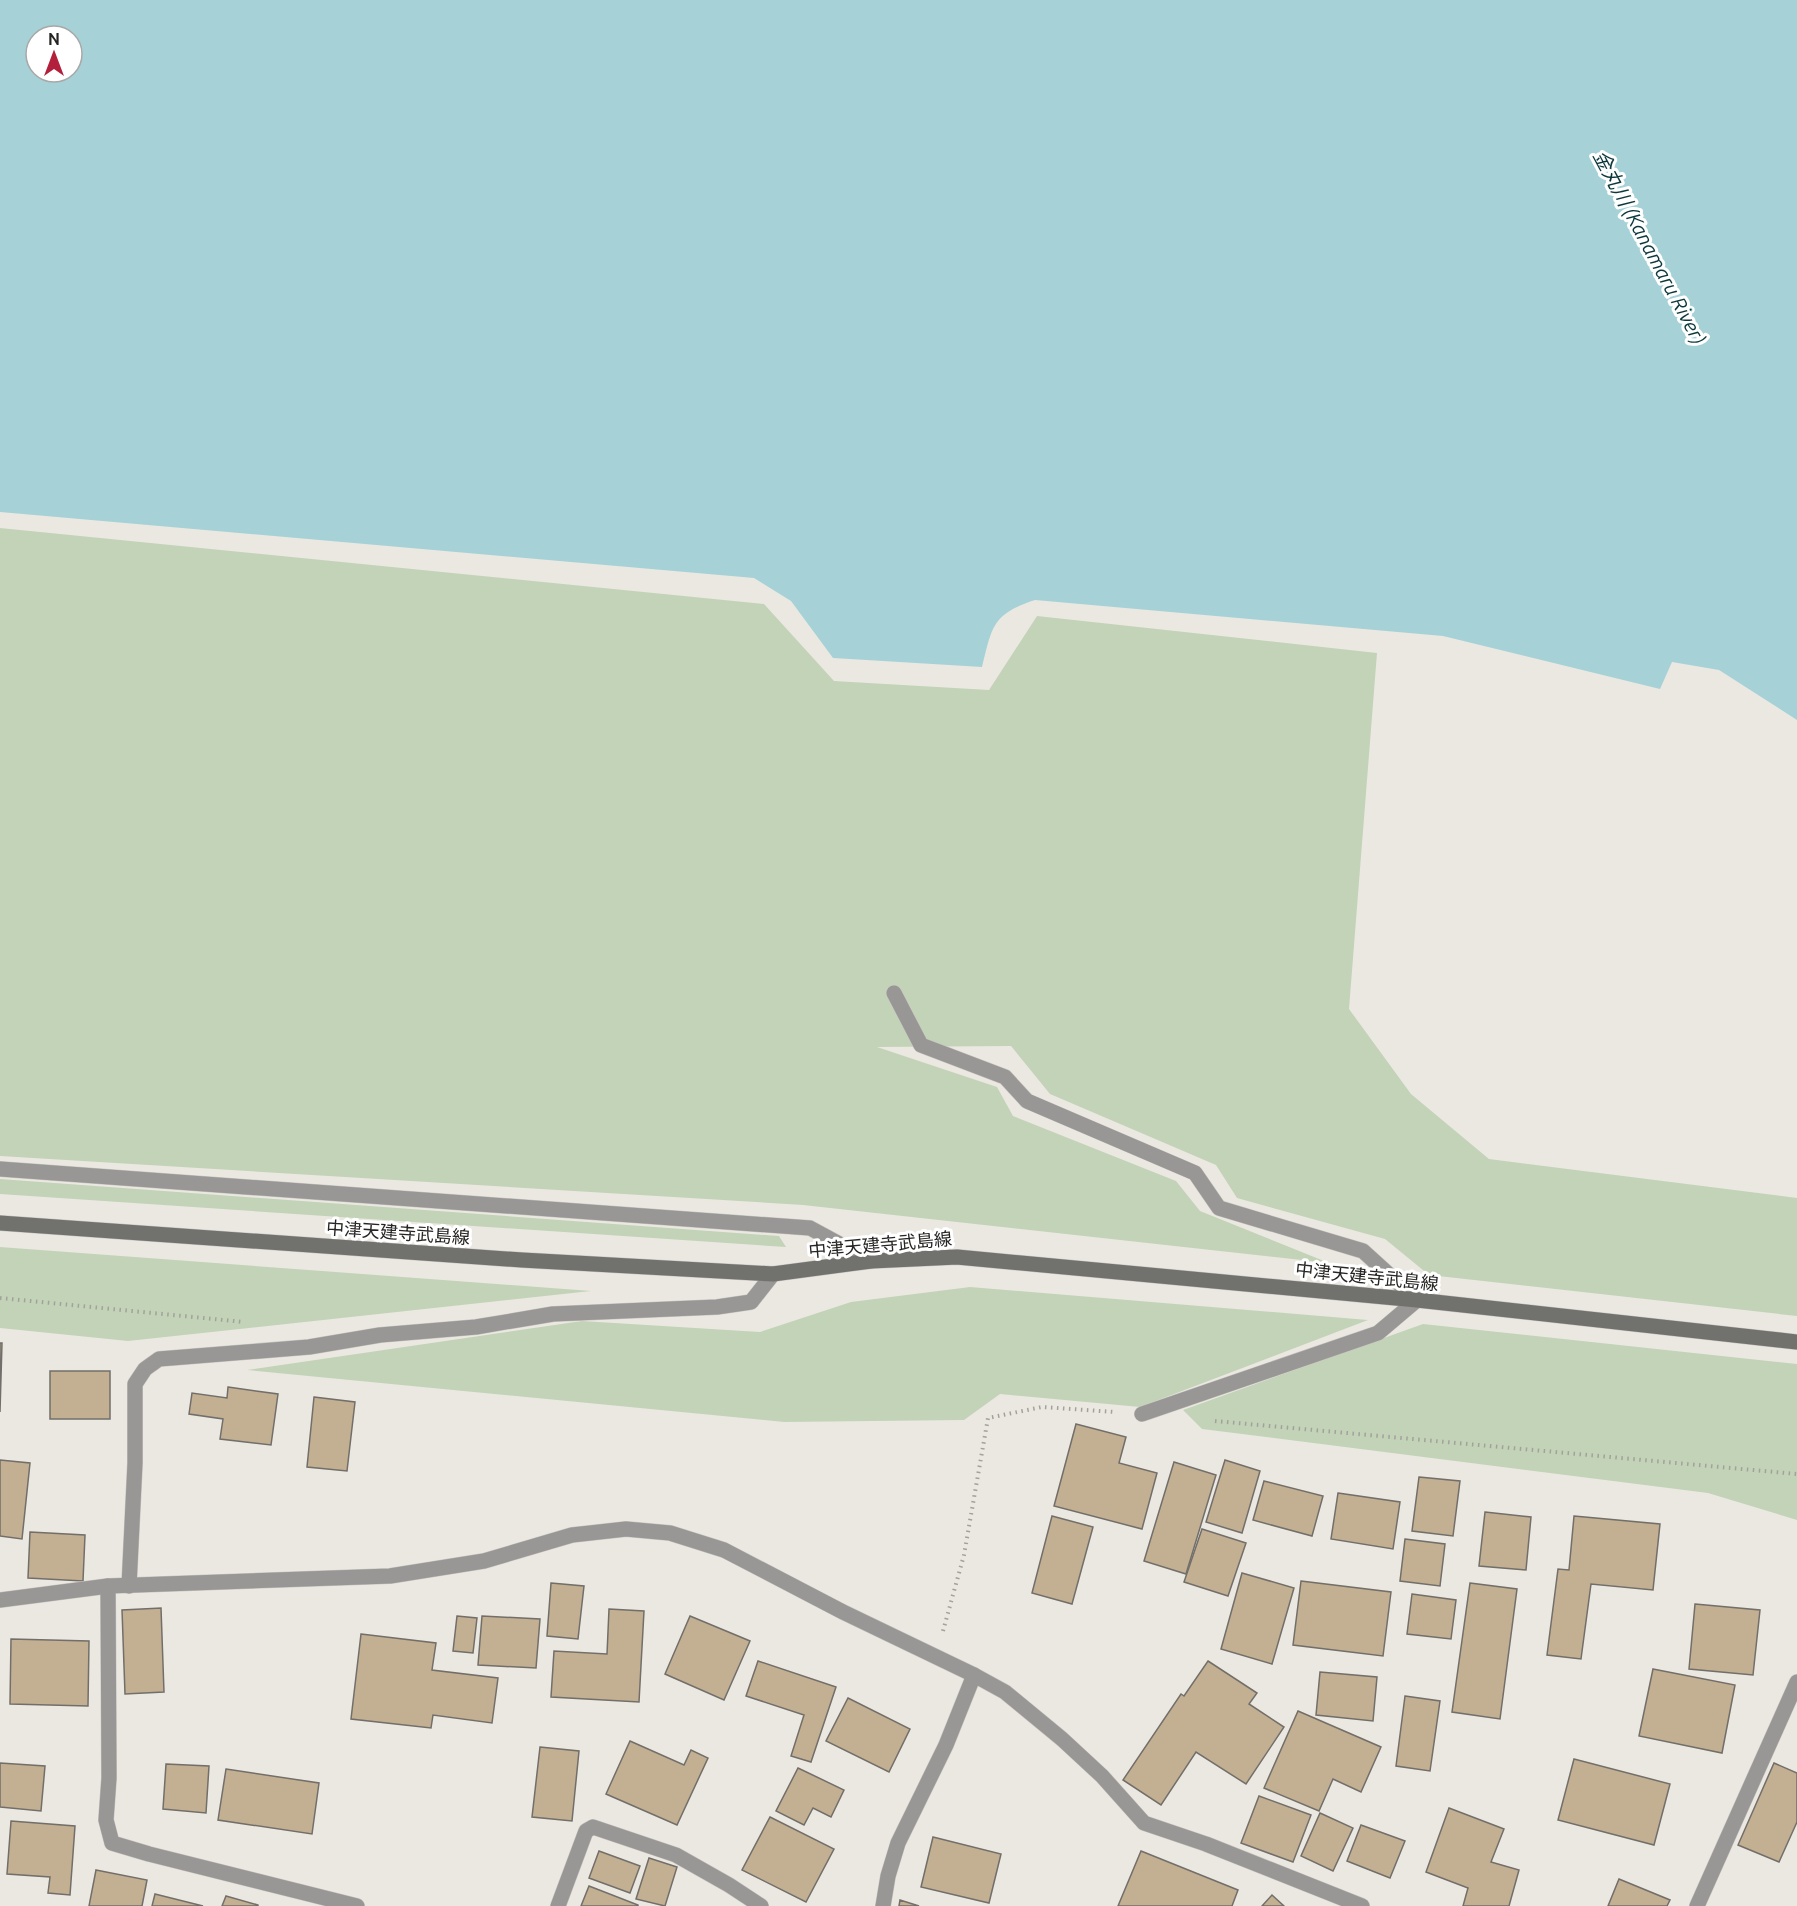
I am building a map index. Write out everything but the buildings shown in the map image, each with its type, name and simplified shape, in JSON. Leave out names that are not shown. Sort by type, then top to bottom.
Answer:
[{"type":"main road","name":"中津天建寺武島線","points":[[0,1223],[510,1259],[772,1274],[872,1261],[957,1257],[1417,1300],[1797,1342]]},
{"type":"street","points":[[894,993],[921,1045],[1005,1077],[1027,1101],[1195,1173],[1219,1208],[1364,1251],[1417,1300],[1378,1333],[1142,1414]]},
{"type":"street","points":[[0,1168],[810,1228],[872,1261]]},
{"type":"street","points":[[129,1586],[135,1463],[135,1384],[145,1369],[159,1359],[309,1347],[380,1335],[476,1327],[553,1314],[717,1307],[751,1302],[772,1274]]},
{"type":"street","points":[[0,1600],[108,1586],[390,1576],[484,1561],[572,1535],[626,1529],[670,1533],[724,1550],[1005,1692],[1102,1776],[1144,1823],[1206,1844],[1362,1906]]},
{"type":"street","points":[[108,1586],[109,1778],[106,1820],[112,1843],[357,1906]]},
{"type":"street","points":[[883,1906],[888,1876],[898,1843],[946,1745],[974,1675]]},
{"type":"street","points":[[1697,1906],[1797,1682]]},
{"type":"street","points":[[558,1906],[586,1831],[593,1827],[676,1855],[761,1906]]},
{"type":"path","points":[[0,1298],[249,1322]]},
{"type":"path","points":[[935,1657],[964,1555],[988,1418],[1042,1407],[1142,1414]]},
{"type":"path","points":[[1213,1421],[1797,1474]]},
{"type":"green space","points":[[0,528],[764,604],[834,681],[989,690],[1037,616],[1377,653],[1349,1009],[1411,1094],[1489,1159],[1797,1198],[1797,1316],[1429,1275],[1385,1239],[1237,1198],[1216,1165],[1050,1094],[1011,1046],[877,1047],[997,1087],[1013,1116],[1176,1181],[1200,1211],[1329,1263],[803,1205],[0,1156]]},
{"type":"green space","points":[[0,1179],[779,1236],[786,1247],[0,1194]]},
{"type":"green space","points":[[0,1247],[591,1291],[128,1341],[0,1328]]},
{"type":"green space","points":[[970,1287],[1368,1320],[1140,1407],[1000,1394],[964,1420],[784,1422],[247,1370],[582,1321],[760,1332],[851,1302]]},
{"type":"green space","points":[[1423,1324],[1797,1364],[1797,1520],[1708,1493],[1202,1429],[1183,1410]]},
{"type":"water","name":"金丸川 (Kanamaru River)","points":[[0,0],[1797,0],[1797,720],[1719,670],[1672,662],[1660,689],[1443,636],[1035,600],[1010,611],[996,624],[988,642],[982,667],[833,658],[791,601],[754,578],[0,512]]}]
